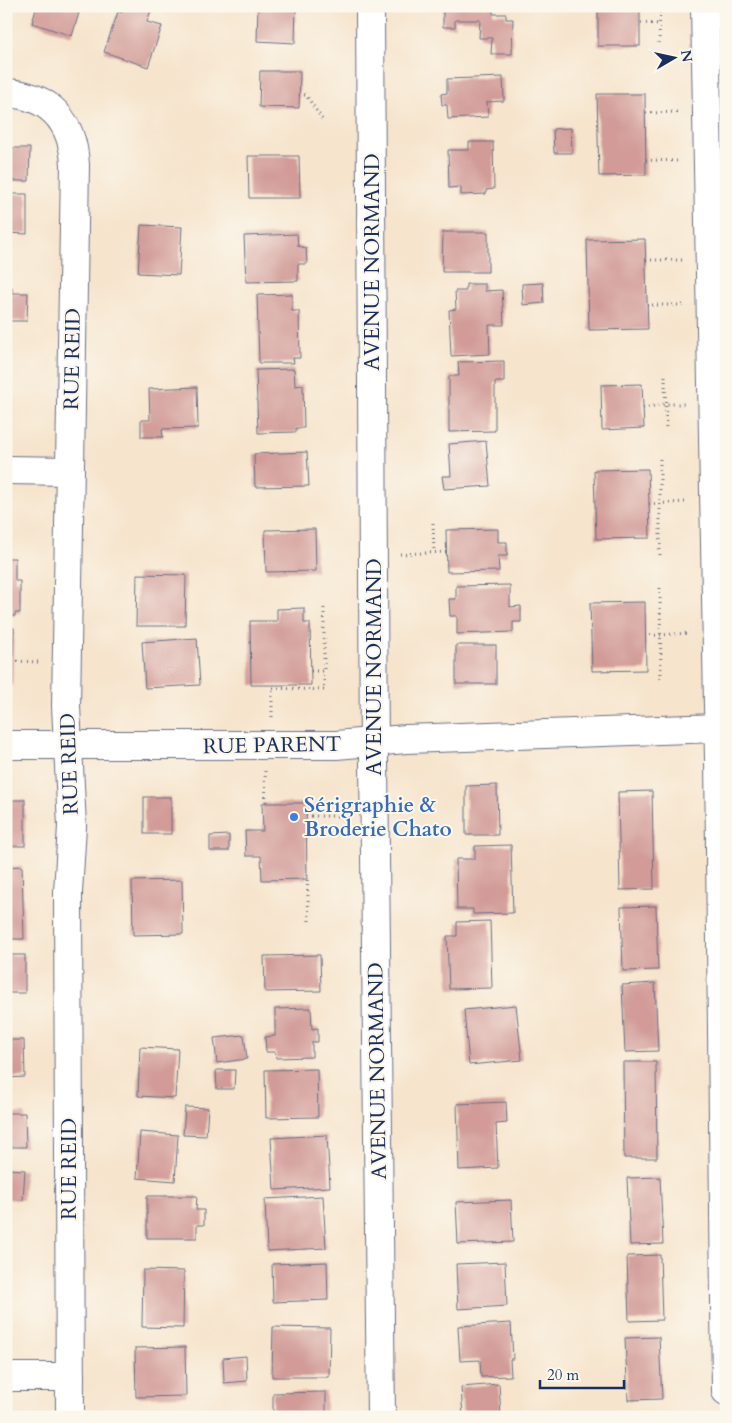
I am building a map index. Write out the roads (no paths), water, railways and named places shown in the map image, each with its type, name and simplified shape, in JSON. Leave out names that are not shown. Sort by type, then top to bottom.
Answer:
[{"type":"street","name":"AVENUE NORMAND","points":[[370,6],[381,1417]]},
{"type":"street","points":[[705,6],[708,262],[718,728],[726,1390]]},
{"type":"street","name":"RUE REID","points":[[6,94],[29,96],[50,107],[59,115],[71,137],[75,165],[66,706],[72,826],[68,892],[70,1417]]},
{"type":"street","points":[[6,470],[70,472]]},
{"type":"street","name":"RUE PARENT","points":[[6,745],[69,745],[268,754],[336,745],[406,739],[718,728]]},
{"type":"street","points":[[6,1377],[70,1377]]},
{"type":"place","name":"Sérigraphie & Broderie Chato","points":[[294,817]]}]
